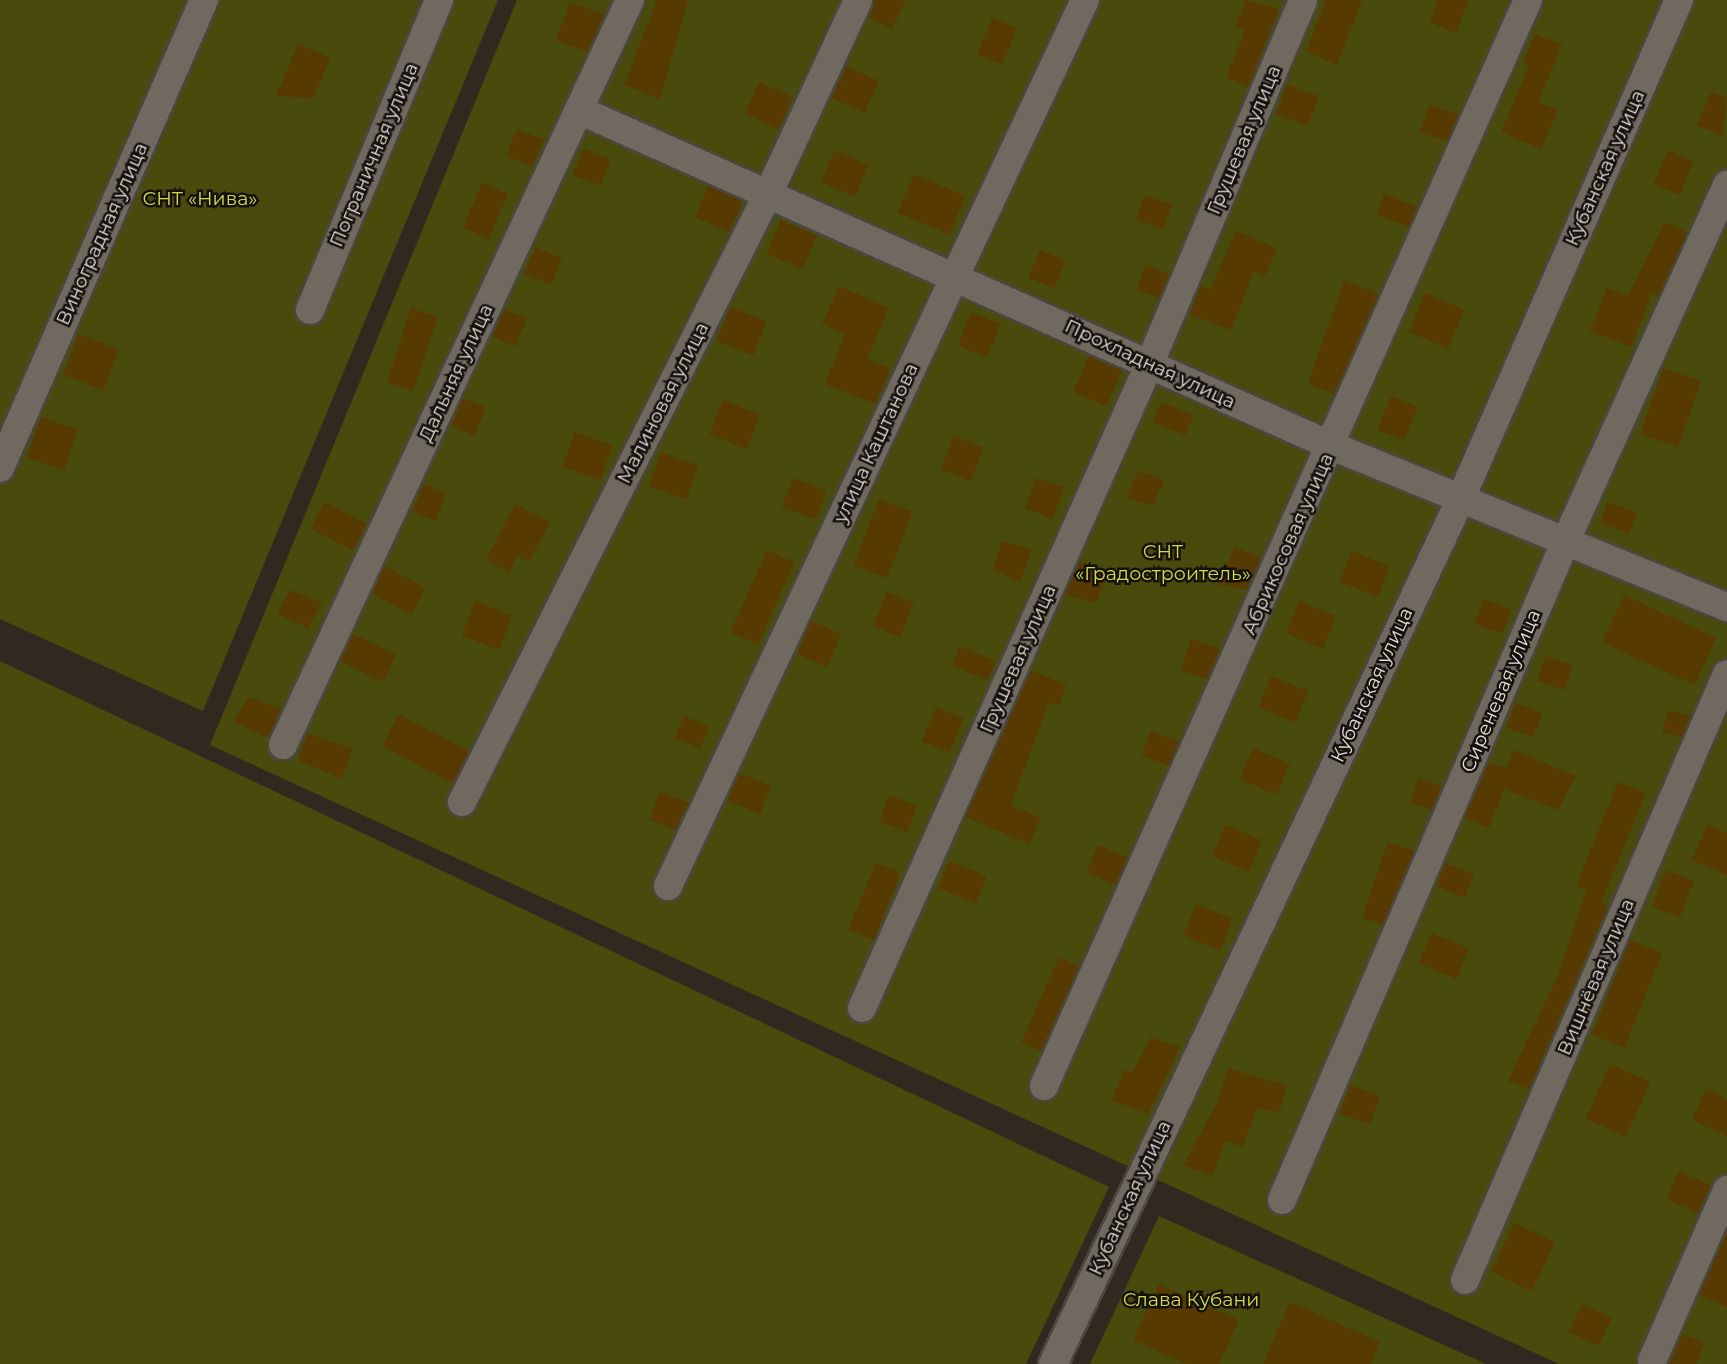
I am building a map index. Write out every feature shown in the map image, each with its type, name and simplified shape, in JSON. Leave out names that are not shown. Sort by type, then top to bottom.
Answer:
[{"type":"street","name":"Виноградная улица","points":[[0,468],[204,0]]},
{"type":"street","name":"Пограничная улица","points":[[310,310],[439,0]]},
{"type":"street","name":"Дальняя улица","points":[[283,745],[630,0]]},
{"type":"street","name":"Малиновая улица","points":[[462,802],[770,190],[858,0]]},
{"type":"street","name":"улица Каштанова","points":[[668,886],[1085,0]]},
{"type":"street","name":"Грушевая улица","points":[[862,1008],[1149,365],[1303,0]]},
{"type":"street","name":"Абрикосовая улица","points":[[1044,1086],[1332,446],[1528,0]]},
{"type":"street","name":"Кубанская улица","points":[[1053,1364],[1150,1152],[1461,498],[1679,0]]},
{"type":"street","name":"Прохладная улица","points":[[579,110],[770,190],[956,273],[1149,365],[1332,446],[1567,538],[1727,607]]},
{"type":"street","name":"Сиреневая улица","points":[[1282,1200],[1567,538],[1727,185]]},
{"type":"street","name":"Вишнёвая улица","points":[[1465,1280],[1727,674]]},
{"type":"street","points":[[1651,1361],[1727,1190]]},
{"type":"green space","name":"СНТ «Нива»","points":[[0,0],[498,0],[203,711],[0,619]]},
{"type":"green space","name":"СНТ «Градостроитель»","points":[[517,0],[1727,0],[1727,1364],[1559,1364],[210,745]]},
{"type":"green space","points":[[0,661],[1109,1187],[1026,1364],[0,1364]]},
{"type":"green space","name":"Слава Кубани","points":[[1159,1216],[1486,1364],[1090,1364]]},
{"type":"building","points":[[657,0],[688,0],[660,99],[624,85]]},
{"type":"building","points":[[875,0],[906,0],[892,29],[868,18]]},
{"type":"building","points":[[1246,0],[1279,9],[1248,87],[1226,77],[1245,31],[1235,28]]},
{"type":"building","points":[[1326,0],[1362,0],[1337,65],[1306,52]]},
{"type":"building","points":[[1438,0],[1469,0],[1456,33],[1429,22]]},
{"type":"building","points":[[570,2],[605,15],[591,53],[556,41]]},
{"type":"building","points":[[992,18],[1017,28],[1002,64],[977,54]]},
{"type":"building","points":[[1535,34],[1562,45],[1538,102],[1558,110],[1541,149],[1501,132],[1529,66],[1523,63]]},
{"type":"building","points":[[298,44],[331,58],[313,98],[276,96]]},
{"type":"building","points":[[846,66],[879,81],[865,113],[832,98]]},
{"type":"building","points":[[759,82],[793,97],[779,129],[745,114]]},
{"type":"building","points":[[1287,84],[1319,96],[1307,126],[1276,114]]},
{"type":"building","points":[[1711,92],[1727,98],[1723,136],[1697,125]]},
{"type":"building","points":[[1429,105],[1459,115],[1450,142],[1420,133]]},
{"type":"building","points":[[517,129],[544,140],[533,167],[506,156]]},
{"type":"building","points":[[583,148],[611,159],[601,186],[573,175]]},
{"type":"building","points":[[835,150],[869,165],[855,197],[821,182]]},
{"type":"building","points":[[1668,150],[1694,161],[1679,195],[1654,184]]},
{"type":"building","points":[[914,174],[966,196],[949,235],[898,213]]},
{"type":"building","points":[[482,183],[508,194],[489,239],[463,228]]},
{"type":"building","points":[[708,186],[743,201],[730,232],[695,217]]},
{"type":"building","points":[[1384,194],[1418,207],[1410,227],[1376,215]]},
{"type":"building","points":[[1145,195],[1172,205],[1163,229],[1136,219]]},
{"type":"building","points":[[781,220],[817,235],[802,269],[767,254]]},
{"type":"building","points":[[1665,222],[1688,232],[1659,296],[1652,293],[1631,347],[1590,331],[1607,288],[1628,296]]},
{"type":"building","points":[[1236,231],[1277,248],[1265,276],[1254,271],[1231,330],[1190,315],[1200,286],[1210,290]]},
{"type":"building","points":[[535,247],[562,258],[551,285],[524,274]]},
{"type":"building","points":[[1040,250],[1066,261],[1054,289],[1028,278]]},
{"type":"building","points":[[1146,265],[1169,274],[1160,298],[1137,289]]},
{"type":"building","points":[[1344,280],[1379,294],[1334,394],[1308,384]]},
{"type":"building","points":[[839,286],[889,308],[867,359],[890,368],[876,404],[825,384],[845,334],[822,324]]},
{"type":"building","points":[[1425,293],[1465,310],[1448,348],[1409,332]]},
{"type":"building","points":[[730,307],[766,321],[753,356],[717,342]]},
{"type":"building","points":[[411,308],[438,317],[414,391],[387,382]]},
{"type":"building","points":[[504,309],[527,319],[515,346],[492,337]]},
{"type":"building","points":[[971,312],[1001,324],[987,357],[958,345]]},
{"type":"building","points":[[79,334],[119,349],[103,390],[63,375]]},
{"type":"building","points":[[1089,356],[1122,371],[1106,406],[1073,392]]},
{"type":"building","points":[[1663,368],[1701,381],[1678,447],[1640,434]]},
{"type":"building","points":[[1391,396],[1418,407],[1404,440],[1378,429]]},
{"type":"building","points":[[463,398],[486,408],[474,435],[451,426]]},
{"type":"building","points":[[723,400],[760,415],[746,449],[709,434]]},
{"type":"building","points":[[1161,402],[1193,415],[1185,436],[1153,422]]},
{"type":"building","points":[[41,417],[78,430],[64,470],[27,458]]},
{"type":"building","points":[[575,432],[613,446],[600,480],[562,467]]},
{"type":"building","points":[[954,436],[984,448],[970,481],[941,469]]},
{"type":"building","points":[[661,452],[699,466],[686,500],[649,486]]},
{"type":"building","points":[[1138,471],[1164,480],[1153,506],[1126,498]]},
{"type":"building","points":[[793,478],[827,491],[815,520],[782,507]]},
{"type":"building","points":[[1035,478],[1065,487],[1052,519],[1025,508]]},
{"type":"building","points":[[423,484],[446,493],[436,521],[412,512]]},
{"type":"building","points":[[879,499],[913,512],[887,578],[854,565]]},
{"type":"building","points":[[324,502],[367,524],[353,551],[310,529]]},
{"type":"building","points":[[1608,502],[1637,513],[1629,534],[1600,523]]},
{"type":"building","points":[[515,504],[550,522],[529,562],[517,556],[509,572],[486,560]]},
{"type":"building","points":[[1002,541],[1032,549],[1020,582],[993,570]]},
{"type":"building","points":[[1235,547],[1261,558],[1247,590],[1218,585]]},
{"type":"building","points":[[767,550],[794,562],[758,644],[730,632]]},
{"type":"building","points":[[1352,551],[1390,566],[1378,597],[1340,582]]},
{"type":"building","points":[[1079,562],[1110,570],[1095,603],[1065,594]]},
{"type":"building","points":[[384,566],[425,588],[411,615],[370,592]]},
{"type":"building","points":[[290,590],[322,603],[308,628],[277,614]]},
{"type":"building","points":[[887,592],[914,603],[900,637],[873,626]]},
{"type":"building","points":[[1624,595],[1716,638],[1694,685],[1602,642]]},
{"type":"building","points":[[1483,599],[1511,609],[1502,634],[1474,623]]},
{"type":"building","points":[[475,601],[512,615],[499,650],[462,636]]},
{"type":"building","points":[[1299,601],[1336,616],[1323,648],[1286,633]]},
{"type":"building","points":[[811,621],[841,634],[827,667],[797,654]]},
{"type":"building","points":[[353,634],[396,655],[383,682],[340,661]]},
{"type":"building","points":[[1191,639],[1221,649],[1211,680],[1181,670]]},
{"type":"building","points":[[960,646],[996,661],[988,681],[952,665]]},
{"type":"building","points":[[1546,656],[1573,666],[1564,690],[1537,680]]},
{"type":"building","points":[[1031,670],[1066,685],[1059,706],[1049,702],[1011,805],[1041,818],[1029,844],[965,817]]},
{"type":"building","points":[[1271,676],[1308,691],[1295,723],[1258,708]]},
{"type":"building","points":[[249,697],[281,709],[268,738],[234,722]]},
{"type":"building","points":[[1515,703],[1542,713],[1533,737],[1506,727]]},
{"type":"building","points":[[936,707],[964,719],[949,753],[922,741]]},
{"type":"building","points":[[1669,710],[1691,716],[1682,737],[1662,732]]},
{"type":"building","points":[[399,714],[470,752],[453,783],[382,746]]},
{"type":"building","points":[[684,716],[710,727],[700,749],[675,738]]},
{"type":"building","points":[[1151,731],[1179,742],[1170,766],[1142,755]]},
{"type":"building","points":[[307,733],[353,749],[341,779],[298,760]]},
{"type":"building","points":[[1253,748],[1290,764],[1277,795],[1240,779]]},
{"type":"building","points":[[1514,750],[1576,776],[1558,810],[1504,789],[1489,828],[1464,818],[1489,762],[1506,768]]},
{"type":"building","points":[[739,773],[771,786],[760,814],[728,801]]},
{"type":"building","points":[[1418,778],[1442,786],[1434,810],[1410,803]]},
{"type":"building","points":[[1618,782],[1646,793],[1601,903],[1608,906],[1529,1089],[1508,1081],[1558,975],[1586,890],[1576,886]]},
{"type":"building","points":[[660,792],[689,803],[678,831],[649,820]]},
{"type":"building","points":[[889,795],[917,806],[907,832],[879,821]]},
{"type":"building","points":[[1225,825],[1262,840],[1249,872],[1212,857]]},
{"type":"building","points":[[1707,825],[1727,833],[1727,875],[1692,860]]},
{"type":"building","points":[[1388,842],[1414,851],[1388,927],[1362,918]]},
{"type":"building","points":[[1098,845],[1128,858],[1117,886],[1086,873]]},
{"type":"building","points":[[949,861],[987,876],[976,903],[938,888]]},
{"type":"building","points":[[876,863],[898,871],[898,880],[874,940],[848,930]]},
{"type":"building","points":[[1445,863],[1474,874],[1465,897],[1436,886]]},
{"type":"building","points":[[1666,870],[1694,881],[1680,917],[1652,906]]},
{"type":"building","points":[[1196,904],[1233,919],[1220,951],[1183,936]]},
{"type":"building","points":[[1431,933],[1469,948],[1457,979],[1419,964]]},
{"type":"building","points":[[1630,940],[1662,953],[1624,1048],[1592,1035]]},
{"type":"building","points":[[1059,957],[1079,966],[1041,1051],[1021,1042]]},
{"type":"building","points":[[1151,1037],[1180,1047],[1148,1114],[1112,1100],[1124,1070],[1132,1073]]},
{"type":"building","points":[[1610,1064],[1650,1082],[1626,1137],[1586,1119]]},
{"type":"building","points":[[1228,1068],[1287,1086],[1279,1113],[1258,1107],[1242,1147],[1226,1141],[1212,1176],[1183,1165],[1217,1103]]},
{"type":"building","points":[[1350,1085],[1380,1096],[1370,1124],[1340,1113]]},
{"type":"building","points":[[1706,1089],[1727,1099],[1727,1136],[1692,1120]]},
{"type":"building","points":[[1679,1171],[1711,1185],[1698,1214],[1666,1199]]},
{"type":"building","points":[[1514,1223],[1555,1242],[1532,1291],[1491,1272]]},
{"type":"building","points":[[1727,1231],[1727,1307],[1699,1295]]},
{"type":"building","points":[[1159,1284],[1239,1320],[1219,1364],[1186,1364],[1133,1340]]},
{"type":"building","points":[[1290,1302],[1380,1342],[1371,1364],[1263,1364]]},
{"type":"building","points":[[1582,1304],[1612,1318],[1599,1346],[1569,1332]]},
{"type":"building","points":[[1682,1334],[1705,1343],[1696,1364],[1669,1364]]}]
